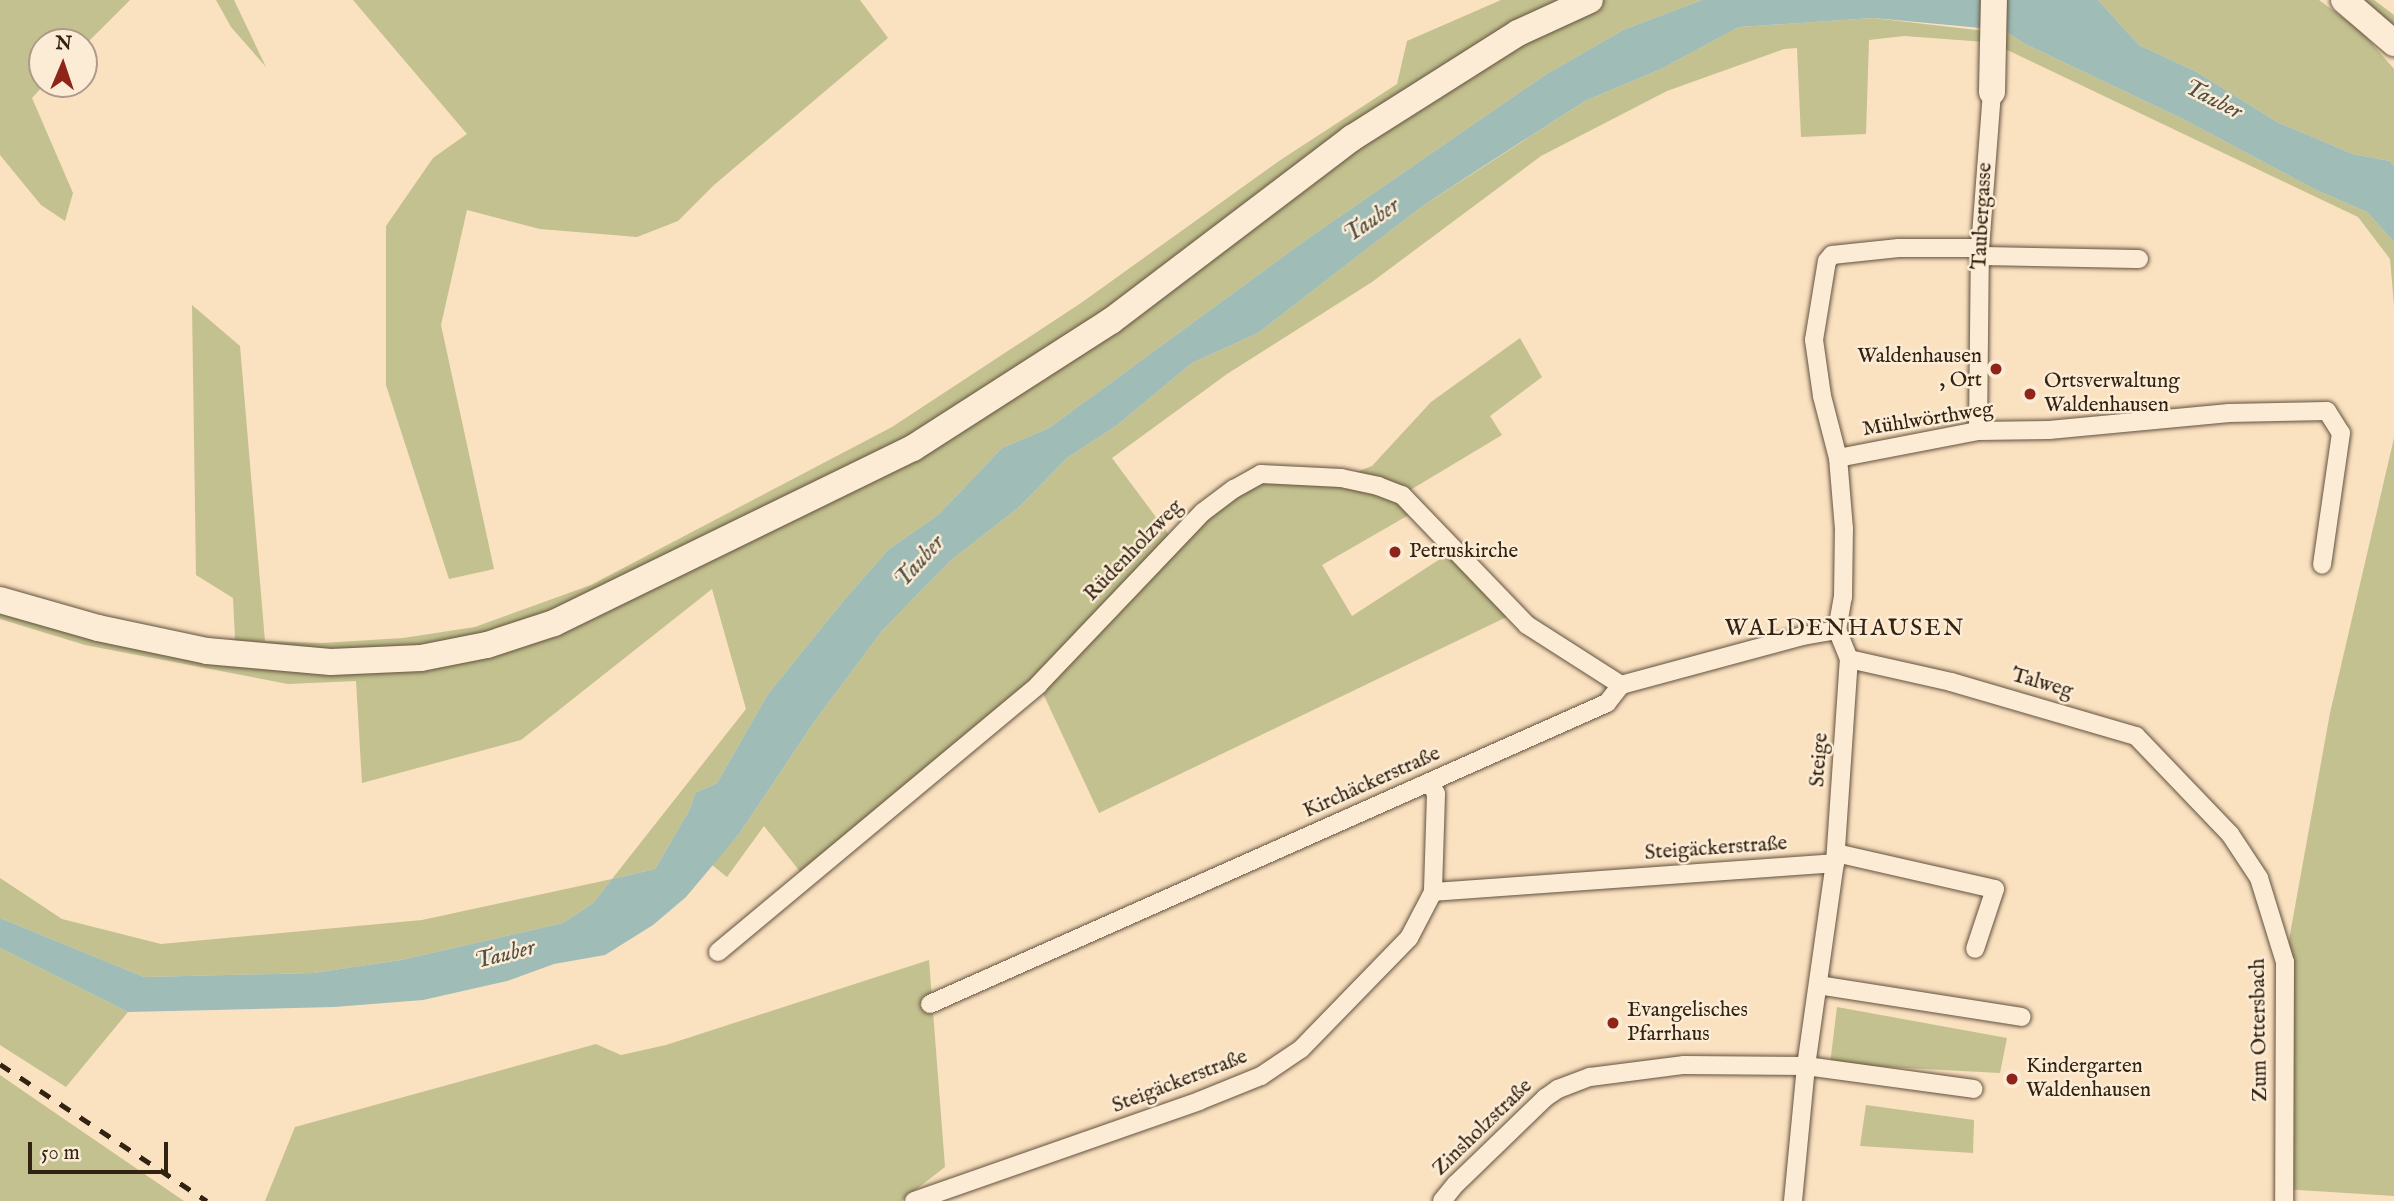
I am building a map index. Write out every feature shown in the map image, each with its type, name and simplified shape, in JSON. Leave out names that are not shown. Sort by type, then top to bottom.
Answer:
[{"type":"main road","points":[[0,600],[98,628],[207,651],[331,662],[421,657],[487,645],[554,623],[913,448],[1111,321],[1352,138],[1518,33],[1590,0]]},
{"type":"main road","name":"Taubergasse","points":[[1992,92],[1994,0]]},
{"type":"main road","points":[[2344,0],[2394,43]]},
{"type":"street","name":"Taubergasse","points":[[1978,431],[1980,252],[1992,92]]},
{"type":"street","points":[[1836,630],[1843,597],[1844,529],[1838,458],[1822,396],[1814,340],[1827,261],[1832,255],[1899,248],[2139,259]]},
{"type":"street","name":"Mühlwörthweg","points":[[1838,458],[1978,431],[2061,429],[2229,413],[2327,411],[2341,433],[2322,565]]},
{"type":"street","name":"Rüdenholzweg","points":[[718,952],[1038,685],[1203,512],[1234,489],[1261,474],[1341,478],[1378,486],[1402,495],[1419,509],[1527,625],[1620,685]]},
{"type":"street","name":"Steige","points":[[1793,1201],[1806,1066],[1836,858],[1849,659],[1836,630]]},
{"type":"street","name":"Kirchäckerstraße","points":[[930,1004],[1607,703],[1620,685],[1803,636],[1836,630]]},
{"type":"street","name":"Talweg","points":[[1849,659],[1951,682],[2136,736],[2198,798]]},
{"type":"street","name":"Steigäckerstraße","points":[[914,1201],[1199,1101],[1261,1076],[1301,1049],[1409,937],[1433,892],[1436,794],[1430,782]]},
{"type":"street","name":"Zum Ottersbach","points":[[2198,798],[2230,834],[2259,878],[2285,962],[2284,1201]]},
{"type":"street","name":"Steigäckerstraße","points":[[1433,892],[1836,858],[1995,889],[1975,949]]},
{"type":"street","points":[[1818,985],[2022,1017]]},
{"type":"street","name":"Zinsholzstraße","points":[[1442,1201],[1456,1184],[1558,1088],[1590,1077],[1684,1065],[1806,1066]]},
{"type":"street","points":[[1806,1066],[1973,1089]]},
{"type":"shaded area","points":[[0,0],[130,0],[98,32],[98,28],[28,28],[28,98],[32,98],[73,193],[65,221],[41,205],[0,155]]},
{"type":"shaded area","points":[[216,0],[234,0],[266,67],[231,27]]},
{"type":"shaded area","points":[[353,0],[860,0],[888,38],[714,185],[678,221],[637,237],[540,229],[467,210],[441,325],[494,569],[449,579],[386,385],[386,226],[433,158],[467,134]]},
{"type":"shaded area","points":[[1501,0],[1702,0],[1623,30],[1545,75],[1310,237],[1049,428],[1002,448],[938,515],[889,549],[845,599],[768,694],[717,783],[695,793],[690,809],[655,869],[612,879],[746,709],[712,589],[521,740],[362,783],[356,681],[288,684],[85,645],[0,619],[0,591],[209,644],[235,639],[233,598],[196,575],[192,305],[240,346],[265,641],[322,643],[403,638],[475,627],[591,585],[892,427],[1081,303],[1279,161],[1397,84],[1407,41]]},
{"type":"shaded area","points":[[2098,0],[2319,0],[2362,32],[2394,69],[2394,166],[2390,161],[2353,154],[2277,122],[2197,72],[2139,45]]},
{"type":"shaded area","points":[[2361,0],[2374,0],[2394,15],[2394,30]]},
{"type":"shaded area","points":[[1873,18],[1985,31],[1985,42],[1904,36],[1869,40],[1866,134],[1801,137],[1797,48],[1784,49],[1667,91],[1541,156],[1372,282],[1227,374],[1112,458],[1173,540],[1261,474],[1341,478],[1372,466],[1431,402],[1520,338],[1542,377],[1490,416],[1502,435],[1402,495],[1419,509],[1322,565],[1352,616],[1454,550],[1515,613],[1099,813],[1039,685],[805,878],[764,826],[727,877],[712,865],[739,834],[814,722],[882,631],[950,561],[1018,508],[1067,458],[1116,426],[1192,363],[1258,333],[1421,207],[1585,101],[1661,69],[1739,27]]},
{"type":"shaded area","points":[[2003,30],[2025,44],[2185,120],[2316,190],[2367,212],[2394,242],[2394,305],[2390,259],[2358,217],[2003,48]]},
{"type":"shaded area","points":[[2394,438],[2394,1196],[2284,1189],[2285,962],[2330,713]]},
{"type":"shaded area","points":[[0,878],[62,919],[161,944],[422,920],[612,879],[593,903],[563,923],[401,960],[313,973],[144,977],[0,918]]},
{"type":"shaded area","points":[[0,948],[128,1012],[66,1087],[0,1045]]},
{"type":"shaded area","points":[[929,960],[945,1167],[901,1201],[265,1201],[295,1127],[596,1044],[621,1055],[666,1045]]},
{"type":"shaded area","points":[[1837,1007],[2007,1038],[2000,1073],[1830,1064]]},
{"type":"shaded area","points":[[0,1075],[48,1108],[184,1201],[0,1201]]},
{"type":"shaded area","points":[[1866,1105],[1974,1120],[1973,1153],[1860,1146]]},
{"type":"water","name":"Tauber","points":[[1702,0],[2098,0],[2139,45],[2197,72],[2277,122],[2353,154],[2390,161],[2394,166],[2394,242],[2367,212],[2316,190],[2185,120],[2025,44],[2003,30],[1873,18],[1739,27],[1661,69],[1585,101],[1421,207],[1258,333],[1192,363],[1116,426],[1067,458],[1018,508],[950,561],[882,631],[814,722],[739,834],[686,897],[653,925],[605,955],[554,964],[507,981],[423,1000],[334,1007],[128,1012],[0,948],[0,918],[144,977],[313,973],[401,960],[563,923],[593,903],[612,879],[655,869],[690,809],[695,793],[717,783],[768,694],[845,599],[889,549],[938,515],[1002,448],[1049,428],[1310,237],[1545,75],[1623,30]]},
{"type":"railway","points":[[0,1064],[207,1201]]},
{"type":"place","name":"Waldenhausen , Ort","points":[[1996,369]]},
{"type":"place","name":"Ortsverwaltung Waldenhausen","points":[[2030,394]]},
{"type":"place","name":"Petruskirche","points":[[1395,552]]},
{"type":"place","name":"Evangelisches Pfarrhaus","points":[[1613,1023]]},
{"type":"place","name":"Kindergarten Waldenhausen","points":[[2012,1079]]},
{"type":"district","name":"WALDENHAUSEN","points":[[1845,629]]}]
